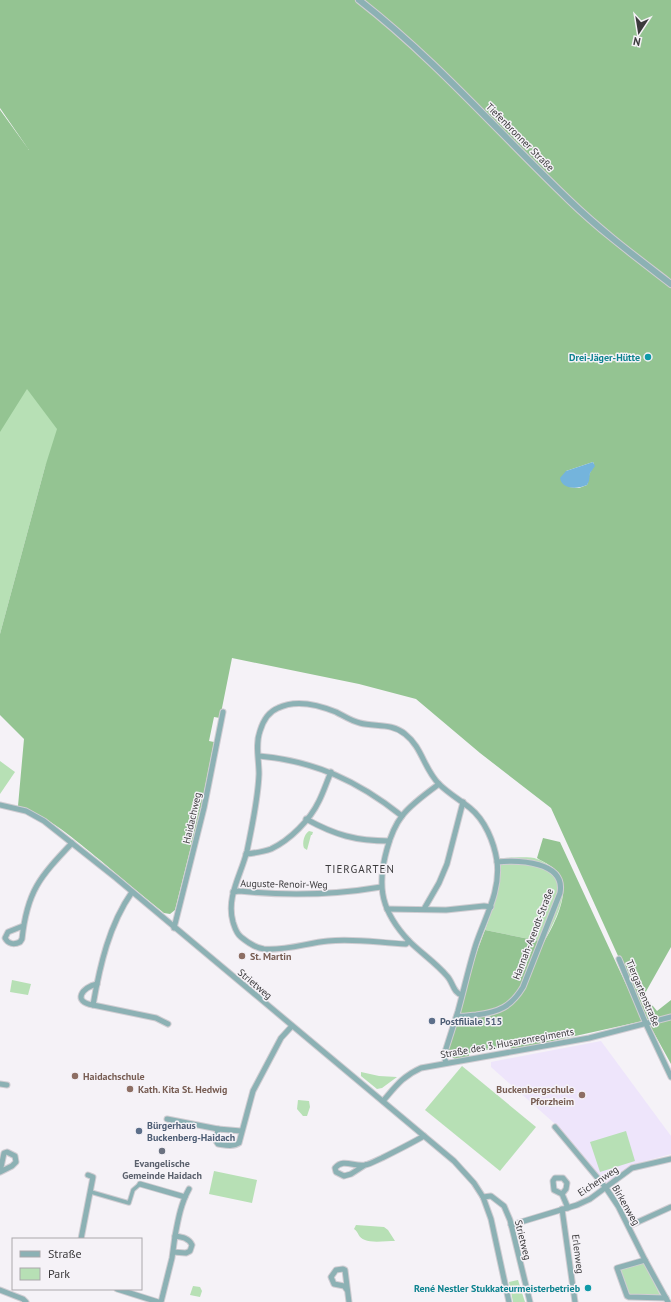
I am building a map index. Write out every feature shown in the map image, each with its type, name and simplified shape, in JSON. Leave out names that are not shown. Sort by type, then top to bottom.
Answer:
[{"type":"street","name":"Tiefenbronner Straße","points":[[359,0],[389,24],[429,60],[584,214],[671,284]]},
{"type":"street","points":[[409,941],[406,944],[357,940],[328,941],[275,949],[262,949],[242,938],[236,931],[231,912],[231,902],[246,854],[257,795],[258,739],[265,720],[276,708],[295,703],[320,706],[338,713],[353,722],[387,726],[404,733],[412,740],[419,750],[431,773],[439,784],[471,809],[488,832],[497,862],[494,894],[491,907],[477,941],[457,1016],[444,1055],[446,1063]]},
{"type":"street","name":"Haidachweg","points":[[174,928],[204,808],[223,712]]},
{"type":"street","points":[[258,756],[302,762],[331,772],[369,791],[402,816]]},
{"type":"street","points":[[246,854],[270,849],[287,838],[306,819],[318,802],[331,772]]},
{"type":"street","points":[[439,784],[422,797],[402,816],[389,841],[382,866],[381,887],[387,909],[396,926],[409,941],[440,968],[449,978],[456,992],[462,995]]},
{"type":"street","points":[[424,909],[439,883],[447,864],[462,802]]},
{"type":"street","name":"Strietweg","points":[[0,805],[41,818],[383,1101],[463,1170],[483,1197],[491,1220],[509,1302]]},
{"type":"street","points":[[306,819],[319,826],[347,836],[368,841],[389,841]]},
{"type":"street","points":[[23,926],[33,890],[45,872],[72,843]]},
{"type":"street","name":"Hannah-Arendt-Straße","points":[[457,1016],[482,1014],[498,1010],[517,998],[523,987],[560,893],[561,888],[559,880],[556,874],[549,869],[522,862],[497,862]]},
{"type":"street","name":"Auguste-Renoir-Weg","points":[[233,892],[331,894],[381,887]]},
{"type":"street","points":[[93,1005],[111,931],[124,904],[132,892]]},
{"type":"street","points":[[387,909],[446,910],[484,906],[491,907]]},
{"type":"street","name":"Tiergartenstraße","points":[[619,959],[646,1024],[671,1077]]},
{"type":"street","points":[[97,984],[91,985],[83,990],[81,999],[85,1003],[156,1018],[168,1024]]},
{"type":"street","name":"Straße des 3. Husarenregiments","points":[[383,1101],[401,1080],[410,1073],[421,1068],[589,1038],[671,1018]]},
{"type":"street","points":[[218,1129],[217,1143],[232,1146],[239,1143],[253,1091],[281,1038],[292,1026]]},
{"type":"street","points":[[0,1084],[7,1085]]},
{"type":"street","points":[[167,1118],[218,1129],[241,1131]]},
{"type":"street","name":"Birkenweg","points":[[555,1127],[606,1188],[629,1226],[644,1260],[667,1300]]},
{"type":"street","points":[[365,1165],[358,1166],[342,1163],[338,1164],[335,1168],[336,1172],[344,1176],[351,1174],[365,1165],[424,1136]]},
{"type":"street","name":"Eichenweg","points":[[511,1225],[590,1199],[632,1168],[671,1159]]},
{"type":"street","points":[[81,1238],[94,1177],[88,1175]]},
{"type":"street","points":[[91,1192],[129,1203],[133,1190],[140,1184],[185,1197]]},
{"type":"street","points":[[161,1302],[173,1252],[178,1222],[185,1197],[189,1189]]},
{"type":"street","name":"Erlenweg","points":[[562,1194],[565,1208],[575,1302]]},
{"type":"street","name":"Strietweg","points":[[483,1197],[491,1196],[504,1206],[511,1225],[530,1302]]},
{"type":"street","points":[[629,1226],[671,1207]]},
{"type":"street","points":[[173,1252],[186,1253],[190,1251],[192,1245],[188,1240],[175,1236]]},
{"type":"street","name":"Birkenweg","points":[[644,1260],[617,1268],[626,1296],[667,1300]]},
{"type":"street","points":[[0,1290],[23,1299],[26,1302]]},
{"type":"street","points":[[120,1290],[158,1302]]},
{"type":"street","points":[[347,1290],[349,1302]]},
{"type":"shaded area","name":"Buckenbergschule Pforzheim","points":[[601,1041],[671,1136],[671,1154],[631,1165],[607,1184],[554,1123],[491,1067],[491,1062]]},
{"type":"green space","points":[[0,0],[671,0],[671,947],[644,995],[657,1011],[671,1000],[671,1064],[648,1022],[551,808],[480,753],[416,699],[359,684],[232,658],[220,718],[214,717],[209,741],[214,742],[201,807],[175,910],[170,914],[164,913],[61,829],[29,810],[18,806],[24,739],[0,715],[0,634],[45,467],[57,429],[27,389],[0,432],[0,110],[29,150],[0,108]],"holes":[[[593,462],[594,467],[589,474],[587,485],[579,488],[569,487],[566,471]]]},
{"type":"green space","points":[[0,110],[49,179],[67,417],[45,467],[0,634]]},
{"type":"green space","points":[[0,761],[15,772],[0,794]]},
{"type":"green space","points":[[309,831],[313,832],[307,850],[303,846],[303,841]]},
{"type":"green space","points":[[543,838],[560,842],[643,1021],[512,1050],[510,1046],[469,1053],[469,1057],[455,1059],[449,1055],[449,1048],[476,954],[485,930],[544,942],[556,919],[562,901],[563,885],[561,877],[557,871],[537,858]]},
{"type":"green space","points":[[525,857],[538,859],[557,872],[562,881],[563,891],[558,912],[544,942],[485,930],[496,894],[500,858]]},
{"type":"green space","points":[[12,980],[31,984],[28,995],[10,992]]},
{"type":"green space","points":[[462,1066],[536,1127],[500,1171],[425,1110]]},
{"type":"green space","points":[[361,1072],[379,1076],[397,1077],[382,1088],[377,1089],[361,1076]]},
{"type":"green space","points":[[298,1100],[309,1101],[310,1107],[307,1116],[303,1116],[297,1109]]},
{"type":"green space","points":[[626,1131],[635,1161],[600,1172],[590,1142]]},
{"type":"green space","points":[[214,1171],[257,1180],[252,1203],[209,1194]]},
{"type":"green space","points":[[356,1225],[384,1227],[388,1230],[395,1241],[379,1242],[363,1239],[354,1229]]},
{"type":"green space","points":[[644,1262],[661,1297],[629,1297],[618,1268]]},
{"type":"green space","points":[[518,1280],[525,1302],[513,1302],[509,1282]]},
{"type":"green space","points":[[193,1286],[200,1287],[202,1291],[200,1297],[190,1295]]},
{"type":"water","points":[[593,462],[595,466],[590,473],[587,485],[571,488],[567,487],[561,482],[560,478],[566,471]]},
{"type":"place","name":"Drei-Jäger-Hütte","points":[[648,357]]},
{"type":"place","name":"St. Martin","points":[[242,956]]},
{"type":"place","name":"Postfiliale 515","points":[[432,1021]]},
{"type":"place","name":"Haidachschule","points":[[75,1076]]},
{"type":"place","name":"Kath. Kita St. Hedwig","points":[[130,1089]]},
{"type":"place","name":"Buckenbergschule Pforzheim","points":[[582,1095]]},
{"type":"place","name":"Bürgerhaus Buckenberg-Haidach","points":[[139,1131]]},
{"type":"place","name":"Evangelische Gemeinde Haidach","points":[[162,1151]]},
{"type":"place","name":"René Nestler Stukkateurmeisterbetrieb","points":[[588,1288]]},
{"type":"district","name":"TIERGARTEN","points":[[360,869]]}]
